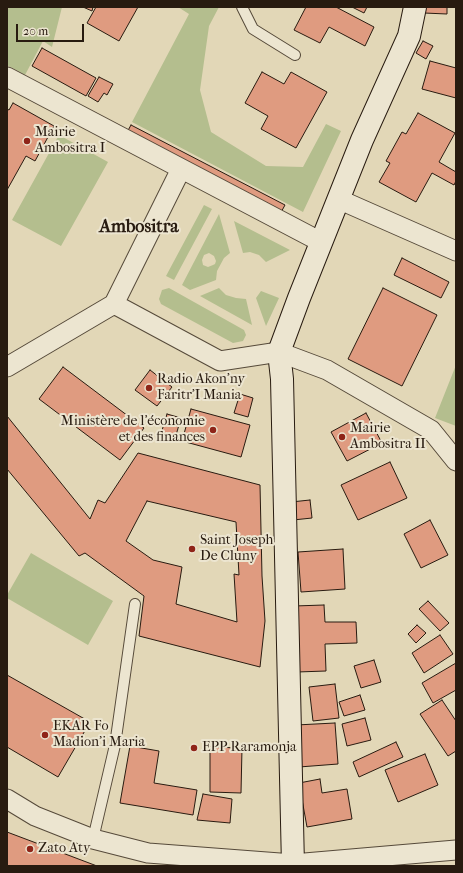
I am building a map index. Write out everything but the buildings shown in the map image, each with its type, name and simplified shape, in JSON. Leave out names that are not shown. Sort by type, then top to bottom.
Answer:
[{"type":"street","points":[[293,865],[282,379],[279,352],[362,140],[409,36],[416,7]]},
{"type":"street","points":[[7,77],[321,242]]},
{"type":"street","points":[[7,367],[114,304],[181,169]]},
{"type":"street","points":[[338,200],[456,251]]},
{"type":"street","points":[[114,304],[220,361],[279,352],[327,370],[431,430],[456,461]]},
{"type":"street","points":[[7,799],[35,816],[93,839],[148,853],[293,865],[456,850]]},
{"type":"lane","points":[[242,7],[253,29],[295,55]]},
{"type":"lane","points":[[93,839],[115,745],[135,604]]},
{"type":"green space","points":[[7,7],[62,7],[52,47],[43,41],[25,75],[7,65]]},
{"type":"green space","points":[[178,7],[219,7],[209,26],[200,90],[211,132],[266,166],[303,167],[326,124],[341,131],[303,212],[132,122],[189,14]]},
{"type":"green space","points":[[59,135],[108,162],[61,246],[12,220]]},
{"type":"green space","points":[[204,205],[212,209],[174,280],[166,276]]},
{"type":"green space","points":[[219,214],[230,253],[224,258],[217,271],[216,280],[190,290],[182,285]],"holes":[[[209,253],[214,256],[216,261],[215,264],[208,267],[203,265],[202,260],[204,255]]]},
{"type":"green space","points":[[234,221],[290,250],[266,262],[259,255],[250,252],[243,253]]},
{"type":"green space","points":[[169,288],[244,330],[246,335],[243,341],[233,343],[161,304],[159,299],[162,290]]},
{"type":"green space","points":[[219,288],[226,295],[246,299],[252,325],[200,296]]},
{"type":"green space","points":[[261,291],[279,298],[266,326],[256,298]]},
{"type":"green space","points":[[456,365],[456,426],[435,418]]},
{"type":"green space","points":[[31,553],[113,601],[88,645],[7,598],[7,595]]},
{"type":"place","name":"Mairie Ambositra I","points":[[27,141]]},
{"type":"place","name":"Radio Akon'ny Faritr'I Mania","points":[[149,388]]},
{"type":"place","name":"Ministère de l'économie et des finances","points":[[213,430]]},
{"type":"place","name":"Mairie Ambositra II","points":[[342,437]]},
{"type":"place","name":"Saint Joseph De Cluny","points":[[192,549]]},
{"type":"place","name":"EKAR Fo Madion'i Maria","points":[[45,735]]},
{"type":"place","name":"EPP Raramonja","points":[[194,748]]},
{"type":"place","name":"Zato Aty","points":[[30,849]]},
{"type":"district","name":"Ambositra","points":[[139,228]]}]
